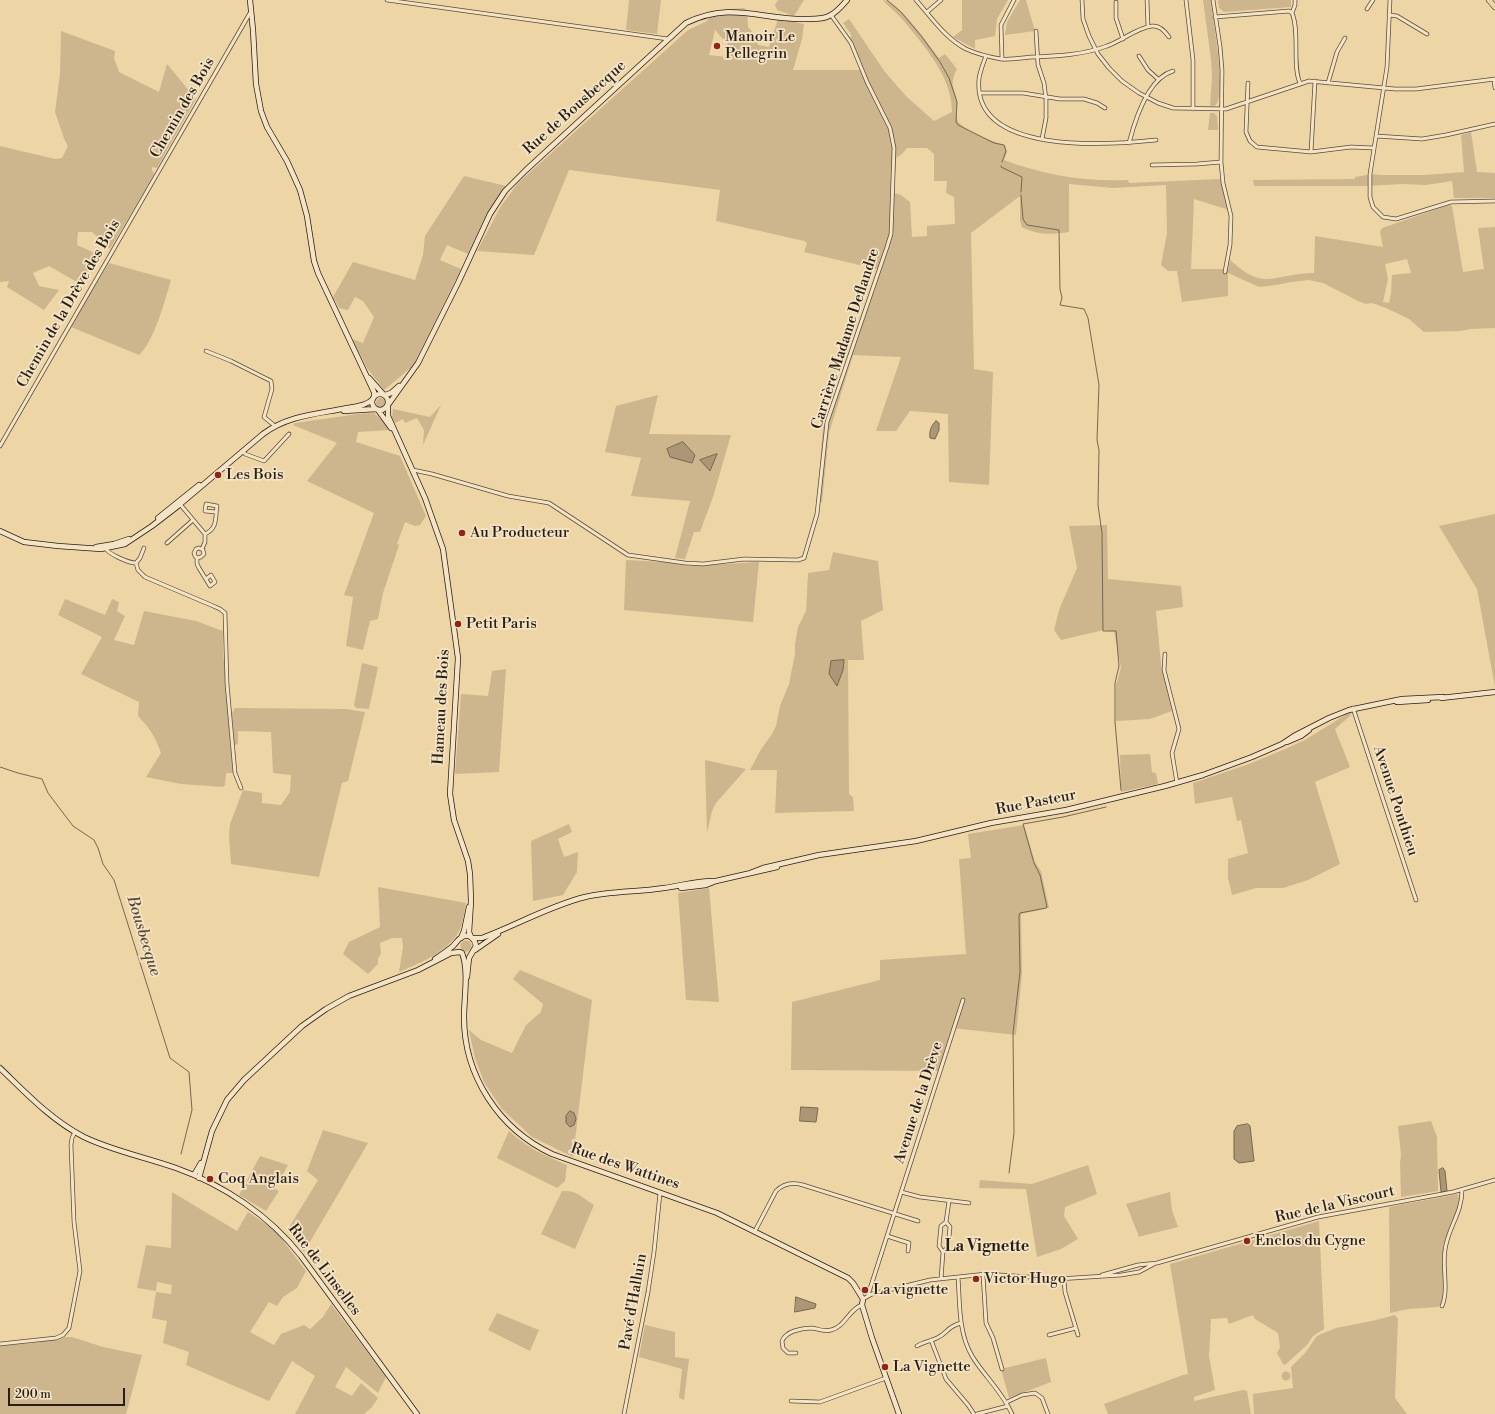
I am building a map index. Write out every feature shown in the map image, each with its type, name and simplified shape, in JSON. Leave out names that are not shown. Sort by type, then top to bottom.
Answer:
[{"type":"main road","points":[[1489,0],[1495,7]]},
{"type":"street","points":[[250,0],[258,103],[267,127],[285,157],[300,190],[307,216],[317,270],[374,392],[372,404],[377,410]]},
{"type":"street","points":[[387,0],[668,39]]},
{"type":"street","points":[[753,8],[800,19],[819,19],[831,15],[847,0]]},
{"type":"street","points":[[916,0],[944,32],[955,42],[986,56],[1002,59],[1067,55],[1096,50],[1153,26],[1160,28],[1169,37]]},
{"type":"street","points":[[927,12],[941,0]]},
{"type":"street","points":[[1002,59],[1001,25],[1014,0]]},
{"type":"street","points":[[1082,0],[1086,29],[1096,50],[1109,68],[1122,81],[1146,98],[1170,107],[1221,109],[1309,81],[1384,89],[1416,89],[1494,79],[1495,88]]},
{"type":"street","points":[[1147,0],[1148,27]]},
{"type":"street","points":[[1186,0],[1193,60],[1193,109]]},
{"type":"street","points":[[1213,0],[1222,70],[1221,162],[1223,183],[1231,216],[1230,245],[1225,272]]},
{"type":"street","points":[[1295,0],[1292,13],[1298,77],[1300,83]]},
{"type":"street","points":[[1367,9],[1373,0]]},
{"type":"street","points":[[1390,0],[1388,64],[1370,182],[1370,197],[1373,207],[1381,215],[1392,219],[1399,219],[1451,202],[1495,201]]},
{"type":"street","points":[[1116,2],[1116,21],[1123,39]]},
{"type":"street","name":"Rue de Bousbecque","points":[[388,406],[421,358],[454,292],[486,222],[500,198],[520,175],[668,39],[692,18],[708,10]]},
{"type":"street","name":"Chemin des Bois","points":[[133,216],[251,11]]},
{"type":"street","points":[[1215,17],[1289,11],[1292,13]]},
{"type":"street","name":"Carrière Madame Deflandre","points":[[413,470],[508,496],[549,503],[628,555],[703,564],[744,559],[798,560],[804,558],[817,514],[827,422],[882,265],[891,234],[894,148],[893,134],[867,82],[850,40],[831,15]]},
{"type":"street","points":[[1389,15],[1399,18],[1427,34]]},
{"type":"street","points":[[1036,31],[1038,68],[1044,83],[1046,96],[1046,115],[1042,139]]},
{"type":"street","points":[[1328,83],[1337,52],[1345,38]]},
{"type":"street","points":[[986,56],[979,77],[982,102],[985,108],[998,122],[1022,134],[1042,139],[1082,144],[1129,143],[1156,140]]},
{"type":"street","points":[[1139,56],[1148,70],[1158,79]]},
{"type":"street","points":[[1129,143],[1136,120],[1146,98],[1158,79],[1164,74],[1173,71]]},
{"type":"street","points":[[1311,152],[1315,81]]},
{"type":"street","points":[[1248,83],[1246,132],[1254,145],[1262,148],[1311,152],[1351,147],[1374,148]]},
{"type":"street","points":[[980,93],[1023,93],[1063,99],[1084,99],[1097,103],[1105,108]]},
{"type":"street","points":[[1376,136],[1422,139],[1495,124]]},
{"type":"street","points":[[1152,165],[1221,162]]},
{"type":"street","name":"Chemin de la Drève des Bois","points":[[0,446],[133,216]]},
{"type":"street","points":[[206,351],[231,361],[271,381],[272,389],[264,418],[275,426]]},
{"type":"street","points":[[326,412],[382,410],[388,406],[388,399],[373,383],[361,364]]},
{"type":"street","name":"Rue de Bousbecque","points":[[385,395],[392,392],[411,374]]},
{"type":"street","points":[[0,532],[28,542],[89,548],[125,544],[147,529],[275,426],[296,418],[363,405],[378,394],[385,395]]},
{"type":"street","name":"Hameau des Bois","points":[[388,406],[387,414],[427,503],[442,544],[457,643],[458,663],[450,794],[454,820],[468,861],[471,887],[469,930],[472,938]]},
{"type":"street","name":"Hameau des Bois","points":[[377,410],[398,440]]},
{"type":"street","points":[[243,451],[248,455],[264,461],[289,434]]},
{"type":"street","points":[[179,503],[205,534],[205,542],[202,549],[203,555],[201,558],[198,558]]},
{"type":"street","points":[[205,534],[212,531],[216,512]]},
{"type":"street","points":[[167,543],[193,520]]},
{"type":"street","points":[[105,547],[110,554],[130,562],[136,562],[140,558],[144,548]]},
{"type":"street","points":[[202,549],[197,548],[194,551],[194,555],[198,558],[198,566],[206,579]]},
{"type":"street","points":[[136,562],[138,570],[145,577],[220,609],[225,614],[227,684],[235,773],[241,788]]},
{"type":"street","points":[[1165,654],[1164,670],[1179,729],[1173,747],[1172,756],[1177,783]]},
{"type":"street","name":"Rue Pasteur","points":[[472,938],[481,938],[559,905],[586,897],[611,893],[706,885],[716,881],[766,870],[828,853],[916,841],[991,824],[1079,807],[1177,783],[1224,768],[1301,736],[1318,723],[1353,708],[1410,698],[1443,697],[1495,692]]},
{"type":"street","name":"Avenue Ponthieu","points":[[1353,708],[1416,900]]},
{"type":"street","name":"Hameau des Bois","points":[[460,939],[464,932],[471,887]]},
{"type":"street","name":"Rue Pasteur","points":[[473,951],[480,945],[514,925]]},
{"type":"street","points":[[197,1176],[214,1124],[232,1094],[249,1075],[300,1028],[326,1009],[348,996],[426,966],[451,953],[461,953],[466,955],[473,951],[475,943],[472,938],[466,936],[426,966]]},
{"type":"street","points":[[460,939],[457,947],[461,953]]},
{"type":"street","name":"Rue des Wattines","points":[[465,989],[469,960],[473,951]]},
{"type":"street","name":"Rue des Wattines","points":[[461,953],[464,960],[464,1025],[468,1054],[481,1087],[492,1105],[504,1120],[522,1136],[546,1151],[566,1160],[709,1210],[755,1231],[848,1278],[853,1283],[862,1299]]},
{"type":"street","name":"Avenue de la Drève","points":[[868,1295],[964,1000]]},
{"type":"street","name":"Rue de Linselles","points":[[0,1068],[44,1110],[75,1132],[106,1146],[177,1168],[197,1176],[249,1206],[268,1220],[284,1235],[305,1260],[416,1414]]},
{"type":"street","points":[[0,1344],[19,1343],[59,1337],[67,1332],[70,1325],[80,1270],[74,1222],[71,1145],[75,1132]]},
{"type":"street","name":"Rue de la Viscourt","points":[[1102,1275],[1138,1265],[1157,1263],[1323,1216],[1462,1190],[1495,1180]]},
{"type":"street","points":[[755,1231],[776,1192],[782,1186],[791,1183],[799,1184],[918,1221]]},
{"type":"street","points":[[1442,1306],[1444,1296],[1445,1249],[1447,1239],[1460,1210],[1462,1190]]},
{"type":"street","name":"Pavé d'Halluin","points":[[624,1414],[648,1292],[660,1192]]},
{"type":"street","points":[[902,1192],[920,1198],[969,1203]]},
{"type":"street","points":[[941,1279],[943,1252],[939,1246],[941,1226],[946,1222],[949,1201]]},
{"type":"street","points":[[943,1252],[948,1247],[949,1241],[950,1227],[946,1222]]},
{"type":"street","points":[[888,1236],[909,1243],[908,1251]]},
{"type":"street","name":"Rue de la Viscourt","points":[[862,1299],[868,1295],[923,1281],[983,1275],[1064,1279],[1102,1275],[1132,1274],[1142,1271],[1157,1263]]},
{"type":"street","points":[[983,1275],[986,1323],[993,1338],[1002,1369]]},
{"type":"street","points":[[958,1277],[961,1323],[965,1341],[971,1355],[1007,1404],[1012,1414]]},
{"type":"street","points":[[1064,1279],[1065,1292],[1078,1335]]},
{"type":"street","points":[[862,1299],[862,1305],[899,1414]]},
{"type":"street","points":[[796,1354],[788,1353],[783,1348],[782,1341],[788,1333],[800,1329],[812,1328],[824,1331],[835,1329],[862,1305]]},
{"type":"street","points":[[917,1346],[921,1343],[940,1337],[952,1326],[961,1323]]},
{"type":"street","points":[[1049,1335],[1076,1328]]},
{"type":"street","points":[[931,1340],[947,1381],[974,1414]]},
{"type":"street","points":[[791,1401],[820,1402],[886,1378]]},
{"type":"street","points":[[977,1414],[1007,1404],[1022,1395],[1035,1393],[1042,1398],[1048,1414]]},
{"type":"shaded area","points":[[629,0],[661,0],[657,34],[626,30]]},
{"type":"shaded area","points":[[778,0],[804,0],[794,16],[777,10],[775,5]]},
{"type":"shaded area","points":[[883,0],[897,7],[913,24],[939,58],[945,54],[957,69],[953,78],[953,87],[957,99],[958,121],[972,132],[1005,145],[1007,152],[1004,160],[1034,170],[1080,179],[1128,180],[1129,183],[1221,179],[1229,210],[1194,199],[1191,269],[1228,269],[1230,260],[1242,270],[1262,279],[1314,273],[1315,236],[1383,247],[1380,232],[1382,228],[1449,205],[1452,206],[1463,272],[1484,269],[1478,228],[1495,227],[1495,328],[1424,332],[1409,319],[1372,303],[1366,304],[1358,301],[1323,283],[1309,280],[1259,287],[1228,273],[1228,296],[1182,302],[1177,271],[1168,271],[1161,265],[1167,233],[1166,185],[1113,188],[1069,184],[1069,232],[1057,234],[1033,232],[1022,227],[1020,221],[1020,196],[971,233],[974,369],[993,372],[989,485],[949,482],[948,414],[910,411],[896,431],[876,431],[901,357],[853,355],[829,433],[822,502],[817,502],[823,427],[877,269],[804,252],[807,243],[804,241],[716,221],[720,190],[569,170],[534,255],[477,251],[501,206],[518,183],[688,30],[707,21],[712,12],[744,8],[747,10],[748,27],[755,35],[758,45],[769,47],[778,19],[804,24],[802,39],[793,70],[863,69],[850,37],[852,36],[843,23],[849,19],[885,72],[906,96],[934,121],[952,112],[948,89],[939,68],[906,24]],"holes":[[[715,30],[722,38],[728,41],[726,57],[709,55]],[[907,148],[927,148],[934,154],[934,181],[947,181],[946,193],[954,197],[955,224],[927,226],[927,236],[912,237],[910,202],[901,195],[894,193],[896,158]],[[1407,259],[1411,273],[1392,275],[1389,303],[1383,302],[1388,279],[1385,264]]]},
{"type":"shaded area","points":[[962,0],[1008,0],[997,19],[995,36],[975,40],[975,49],[953,37],[962,30]]},
{"type":"shaded area","points":[[1020,0],[1026,0],[1035,31],[1005,35],[1007,22]]},
{"type":"shaded area","points":[[1203,0],[1211,0],[1220,73],[1219,99],[1215,106],[1210,106],[1212,77],[1211,59]]},
{"type":"shaded area","points":[[1218,0],[1291,0],[1291,7],[1224,12],[1219,8]]},
{"type":"shaded area","points":[[61,31],[115,51],[114,58],[119,72],[159,92],[167,64],[196,99],[157,168],[152,167],[154,174],[110,249],[92,232],[78,232],[77,245],[97,254],[82,285],[49,266],[33,273],[39,286],[59,290],[44,310],[7,287],[9,281],[0,282],[0,146],[55,159],[62,158],[68,146],[55,112],[60,74]]},
{"type":"shaded area","points":[[1210,113],[1214,113],[1217,116],[1218,130],[1208,130]]},
{"type":"shaded area","points":[[1471,132],[1477,172],[1495,173],[1495,198],[1454,198],[1452,181],[1426,185],[1254,186],[1253,180],[1355,179],[1355,177],[1367,175],[1372,177],[1373,174],[1424,175],[1464,172],[1461,135]]},
{"type":"shaded area","points":[[464,176],[506,186],[491,207],[468,254],[447,245],[440,260],[461,269],[413,366],[384,390],[367,368],[352,339],[363,343],[374,317],[363,301],[355,297],[348,310],[339,308],[333,297],[353,262],[415,280],[423,255],[425,236]]},
{"type":"shaded area","points":[[109,263],[171,280],[154,331],[139,355],[71,327]]},
{"type":"shaded area","points":[[658,395],[649,434],[731,435],[713,497],[700,532],[694,532],[685,559],[675,558],[690,501],[631,496],[641,458],[605,452],[616,406]]},
{"type":"shaded area","points":[[379,398],[383,398],[385,399],[385,407],[379,408],[376,405],[376,401]]},
{"type":"shaded area","points":[[441,405],[423,445],[424,430],[417,418],[405,423],[403,419],[395,423],[392,417],[393,409],[430,417]]},
{"type":"shaded area","points":[[374,413],[383,421],[389,430],[358,432],[356,442],[400,456],[426,516],[420,525],[415,526],[405,522],[383,593],[378,619],[370,621],[363,650],[346,646],[353,597],[344,595],[374,513],[307,481],[337,443],[293,425],[295,423]]},
{"type":"shaded area","points":[[936,421],[939,423],[939,430],[935,439],[930,438],[931,429]]},
{"type":"shaded area","points":[[683,442],[695,455],[692,463],[670,457],[667,449]]},
{"type":"shaded area","points":[[717,454],[710,471],[700,460]]},
{"type":"shaded area","points":[[1495,514],[1495,687],[1477,589],[1439,526]]},
{"type":"shaded area","points":[[1107,525],[1108,579],[1181,586],[1183,607],[1156,611],[1161,664],[1172,711],[1150,719],[1116,721],[1116,685],[1121,668],[1114,631],[1104,630],[1061,640],[1054,630],[1059,610],[1077,568],[1069,526]]},
{"type":"shaded area","points":[[833,552],[878,561],[883,610],[861,621],[864,660],[848,660],[849,794],[853,797],[854,811],[775,813],[777,770],[750,770],[776,726],[780,706],[789,684],[795,654],[798,627],[806,611],[808,573],[829,570]]},
{"type":"shaded area","points":[[626,560],[666,562],[689,566],[759,562],[753,622],[624,610]]},
{"type":"shaded area","points":[[65,599],[105,615],[112,599],[119,602],[117,611],[125,616],[114,640],[134,645],[144,611],[196,621],[223,631],[223,650],[233,773],[226,773],[225,785],[223,787],[181,784],[146,777],[161,753],[152,733],[138,716],[139,702],[81,674],[102,637],[58,615]]},
{"type":"shaded area","points":[[844,660],[843,670],[837,686],[829,674],[831,661]]},
{"type":"shaded area","points":[[362,663],[378,667],[369,709],[356,708],[354,705]]},
{"type":"shaded area","points":[[506,669],[499,772],[455,774],[461,694],[488,696],[492,671]]},
{"type":"shaded area","points":[[235,708],[346,709],[365,712],[348,781],[342,783],[319,877],[231,864],[229,837],[230,824],[243,790],[262,793],[262,803],[281,805],[290,792],[291,775],[273,773],[271,732],[238,731],[238,744],[234,745],[232,713]]},
{"type":"shaded area","points":[[1350,712],[1351,715],[1335,729],[1350,767],[1315,782],[1340,864],[1308,880],[1283,888],[1256,888],[1232,895],[1228,878],[1228,859],[1248,853],[1241,820],[1237,821],[1232,797],[1195,804],[1193,783],[1249,764],[1305,740]]},
{"type":"shaded area","points":[[1150,754],[1152,772],[1156,773],[1158,784],[1121,792],[1120,755]]},
{"type":"shaded area","points":[[705,760],[746,769],[716,803],[712,811],[707,833]]},
{"type":"shaded area","points":[[569,824],[572,832],[558,839],[564,857],[578,852],[577,872],[563,895],[533,901],[531,841]]},
{"type":"shaded area","points":[[1024,825],[1035,862],[1041,871],[1049,908],[1021,914],[1022,973],[1016,1035],[952,1028],[939,1071],[791,1070],[792,1002],[880,980],[880,960],[966,954],[959,859],[971,858],[968,834]]},
{"type":"shaded area","points":[[378,887],[466,903],[460,930],[453,940],[440,952],[399,972],[403,947],[402,938],[392,938],[380,943],[381,953],[378,959],[378,964],[368,974],[343,954],[349,942],[380,927]]},
{"type":"shaded area","points":[[709,888],[719,1002],[686,1000],[678,893]]},
{"type":"shaded area","points":[[466,940],[470,942],[472,946],[470,950],[466,952],[462,950],[460,946],[462,942]]},
{"type":"shaded area","points":[[520,970],[592,1000],[573,1157],[532,1137],[502,1109],[484,1082],[475,1058],[469,1030],[481,1040],[512,1053],[526,1025],[541,1012],[543,1004],[513,979]]},
{"type":"shaded area","points":[[801,1107],[818,1108],[816,1122],[800,1121]]},
{"type":"shaded area","points":[[570,1111],[574,1113],[576,1119],[574,1125],[570,1127],[566,1123],[566,1116]]},
{"type":"shaded area","points":[[1431,1121],[1437,1137],[1438,1191],[1401,1197],[1401,1155],[1398,1126]]},
{"type":"shaded area","points":[[1248,1124],[1250,1126],[1254,1161],[1239,1163],[1234,1159],[1234,1131],[1237,1126]]},
{"type":"shaded area","points":[[323,1130],[368,1143],[304,1252],[288,1229],[318,1180],[307,1171]]},
{"type":"shaded area","points":[[509,1131],[536,1151],[567,1165],[565,1181],[557,1188],[497,1158]]},
{"type":"shaded area","points":[[260,1156],[288,1165],[275,1189],[279,1191],[266,1211],[239,1195]]},
{"type":"shaded area","points":[[1088,1165],[1097,1194],[1065,1207],[1064,1216],[1078,1239],[1061,1249],[1037,1257],[1026,1189],[979,1188],[980,1180],[1032,1184]]},
{"type":"shaded area","points":[[1443,1168],[1445,1171],[1447,1191],[1441,1192],[1439,1170]]},
{"type":"shaded area","points":[[562,1191],[576,1193],[594,1205],[575,1249],[541,1234]]},
{"type":"shaded area","points":[[172,1192],[237,1231],[248,1212],[276,1231],[306,1271],[297,1288],[283,1297],[277,1306],[269,1302],[250,1332],[274,1345],[281,1334],[304,1325],[310,1329],[323,1317],[331,1304],[386,1377],[378,1393],[346,1367],[335,1387],[352,1396],[361,1383],[378,1398],[372,1407],[364,1414],[295,1414],[315,1376],[292,1361],[269,1401],[186,1365],[189,1352],[163,1343],[167,1321],[152,1318],[156,1292],[171,1294],[172,1285],[157,1282],[156,1291],[137,1288],[146,1245],[171,1248]]},
{"type":"shaded area","points":[[1170,1192],[1172,1210],[1178,1227],[1138,1237],[1126,1204]]},
{"type":"shaded area","points":[[1458,1194],[1460,1204],[1443,1246],[1442,1303],[1438,1307],[1408,1309],[1390,1313],[1389,1207]]},
{"type":"shaded area","points":[[1319,1221],[1324,1329],[1313,1336],[1307,1345],[1285,1365],[1277,1353],[1280,1347],[1278,1333],[1255,1319],[1253,1315],[1229,1324],[1227,1318],[1211,1319],[1209,1356],[1215,1390],[1194,1397],[1194,1401],[1243,1390],[1247,1391],[1251,1414],[1108,1414],[1104,1404],[1188,1374],[1170,1264]]},
{"type":"shaded area","points":[[796,1297],[816,1304],[815,1308],[795,1312]]},
{"type":"shaded area","points":[[497,1313],[539,1330],[530,1351],[488,1330]]},
{"type":"shaded area","points":[[1395,1315],[1398,1319],[1395,1398],[1407,1414],[1254,1414],[1253,1394],[1293,1388],[1291,1367],[1306,1352],[1316,1337],[1336,1328]]},
{"type":"shaded area","points":[[645,1325],[675,1332],[675,1357],[689,1359],[684,1400],[679,1398],[682,1369],[639,1357]]},
{"type":"shaded area","points":[[72,1337],[103,1347],[142,1355],[126,1414],[0,1414],[0,1346],[34,1343]]},
{"type":"shaded area","points":[[1046,1358],[1051,1382],[1009,1398],[1001,1369]]},
{"type":"shaded area","points":[[1286,1371],[1291,1376],[1286,1381],[1281,1376]]},
{"type":"waterway","points":[[887,0],[901,12],[940,62],[949,78],[957,102],[956,122],[958,125],[994,143],[1004,145],[1006,151],[1002,162]]},
{"type":"waterway","points":[[1001,166],[1022,177],[1021,192]]},
{"type":"waterway","points":[[1021,195],[1023,219],[1027,225],[1059,230],[1060,289],[1062,298],[1060,305],[1084,309],[1088,318],[1099,385],[1097,440],[1099,450],[1098,505],[1102,533],[1103,631],[1116,631],[1119,666],[1115,683],[1115,722],[1121,790]]},
{"type":"waterway","name":"Bousbecque","points":[[0,767],[42,779],[48,793],[73,826],[94,840],[103,864],[114,880],[170,1058],[189,1072],[192,1110],[181,1154]]},
{"type":"waterway","points":[[1009,1173],[1014,1133],[1013,1033],[1020,972],[1019,916],[1020,913],[1047,907],[1040,875],[1034,863],[1023,824],[1106,807]]},
{"type":"place","name":"Manoir Le Pellegrin","points":[[717,46]]},
{"type":"place","name":"Les Bois","points":[[218,475]]},
{"type":"place","name":"Au Producteur","points":[[462,533]]},
{"type":"place","name":"Petit Paris","points":[[458,624]]},
{"type":"place","name":"Coq Anglais","points":[[210,1179]]},
{"type":"place","name":"Enclos du Cygne","points":[[1247,1241]]},
{"type":"place","name":"Victor Hugo","points":[[976,1279]]},
{"type":"place","name":"La vignette","points":[[865,1290]]},
{"type":"place","name":"La Vignette","points":[[885,1367]]},
{"type":"district","name":"La Vignette","points":[[987,1247]]}]
